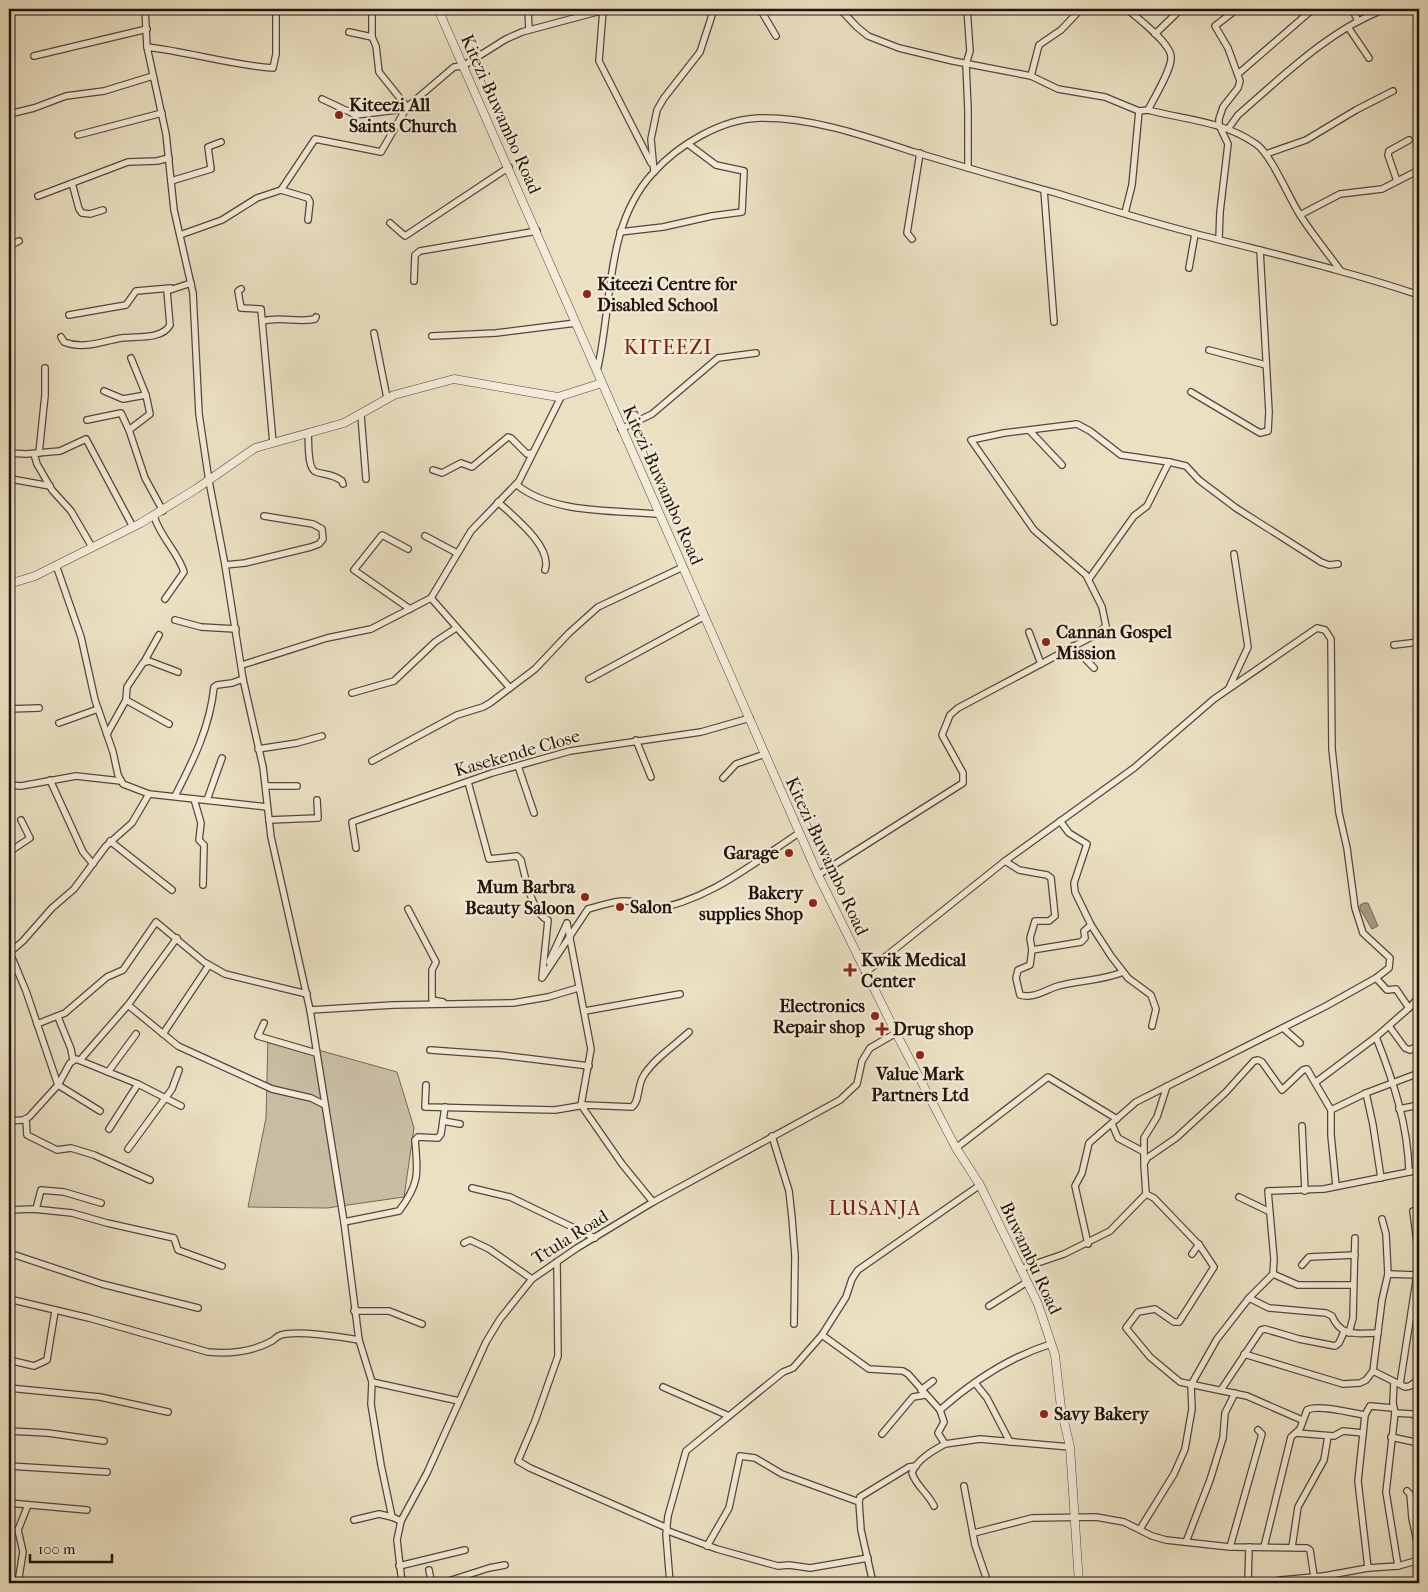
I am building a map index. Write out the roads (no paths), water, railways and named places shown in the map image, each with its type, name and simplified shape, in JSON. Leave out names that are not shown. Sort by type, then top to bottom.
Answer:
[{"type":"street","points":[[145,9],[147,47],[162,113],[174,210],[192,284],[200,414],[209,481],[226,565],[243,679],[266,786],[271,837],[310,1010],[344,1222],[354,1311],[359,1340],[372,1382],[371,1396],[381,1465],[392,1517]]},
{"type":"street","points":[[147,47],[171,50],[234,64],[273,68],[276,54],[276,9]]},
{"type":"street","points":[[372,9],[372,37],[376,46],[379,72],[406,108]]},
{"type":"street","name":"Kitezi-Buwambo Road","points":[[438,9],[509,167],[658,514],[705,616],[799,833],[865,973]]},
{"type":"street","points":[[528,9],[529,30]]},
{"type":"street","points":[[281,190],[315,139],[381,152],[406,108],[454,67],[462,66],[506,39],[529,30],[606,9],[600,60],[653,169]]},
{"type":"street","points":[[653,169],[651,139],[657,110],[664,98],[700,52],[714,9]]},
{"type":"street","points":[[760,9],[776,36]]},
{"type":"street","points":[[840,9],[857,27],[883,43],[966,64],[1031,76],[1058,89],[1105,96],[1139,111],[1148,110],[1218,124],[1257,144],[1266,154],[1300,215],[1340,270]]},
{"type":"street","points":[[967,9],[970,51],[966,64],[968,168]]},
{"type":"street","points":[[1031,76],[1039,45],[1061,30],[1082,9]]},
{"type":"street","points":[[1127,9],[1155,34],[1172,57],[1148,110]]},
{"type":"street","points":[[1155,34],[1181,9]]},
{"type":"street","points":[[1219,239],[1220,204],[1228,144],[1218,124],[1223,107],[1240,84],[1228,48],[1215,26],[1237,9]]},
{"type":"street","points":[[1238,74],[1313,9]]},
{"type":"street","points":[[1352,9],[1358,21]]},
{"type":"street","points":[[1228,129],[1245,109],[1327,40],[1358,21],[1386,9]]},
{"type":"street","points":[[1348,27],[1369,58]]},
{"type":"street","points":[[34,56],[146,29]]},
{"type":"street","points":[[349,32],[372,37]]},
{"type":"street","points":[[9,114],[34,108],[66,96],[104,91],[153,76]]},
{"type":"street","points":[[1266,154],[1310,138],[1356,110],[1394,91]]},
{"type":"street","points":[[322,99],[356,115],[406,108]]},
{"type":"street","points":[[1125,213],[1132,186],[1139,111]]},
{"type":"street","points":[[78,135],[162,113]]},
{"type":"street","points":[[596,371],[602,347],[620,232],[628,207],[653,169],[688,144],[716,128],[756,118],[779,118],[845,131],[1195,234],[1340,270],[1419,295]]},
{"type":"street","points":[[1397,181],[1388,155],[1389,151],[1409,140]]},
{"type":"street","points":[[171,181],[211,169],[208,147],[221,142]]},
{"type":"street","points":[[620,232],[663,227],[712,216],[742,212],[744,171],[716,166],[688,144]]},
{"type":"street","points":[[912,239],[907,233],[920,153]]},
{"type":"street","points":[[38,196],[128,162],[138,160],[157,161],[169,158]]},
{"type":"street","points":[[390,223],[405,236],[509,167]]},
{"type":"street","points":[[1300,215],[1340,194],[1382,189],[1419,170]]},
{"type":"street","points":[[72,183],[79,209],[82,213],[90,214],[103,210]]},
{"type":"street","points":[[180,235],[222,220],[258,198],[281,190],[308,198],[310,202],[308,220]]},
{"type":"street","points":[[1044,190],[1054,322]]},
{"type":"street","points":[[414,281],[415,255],[420,251],[537,232]]},
{"type":"street","points":[[1189,268],[1195,234]]},
{"type":"street","points":[[9,246],[19,241]]},
{"type":"street","points":[[1191,392],[1264,434],[1269,428],[1260,250]]},
{"type":"street","points":[[70,314],[126,305],[136,291],[192,284]]},
{"type":"street","points":[[61,337],[64,342],[81,346],[123,338],[138,339],[163,332],[170,325],[167,290],[171,288]]},
{"type":"street","points":[[241,289],[238,290],[240,307],[260,307],[263,321],[273,443]]},
{"type":"street","points":[[263,321],[285,318],[301,322],[315,319],[316,317]]},
{"type":"street","points":[[432,336],[496,333],[576,323]]},
{"type":"street","points":[[374,333],[387,398]]},
{"type":"street","points":[[1209,350],[1266,365]]},
{"type":"street","points":[[621,429],[652,414],[718,358],[756,353]]},
{"type":"street","points":[[129,430],[134,424],[149,416],[146,395],[131,358]]},
{"type":"street","points":[[45,368],[45,395],[37,464],[50,486],[71,511],[92,547]]},
{"type":"street","points":[[9,382],[10,370]]},
{"type":"street","points":[[9,584],[35,576],[154,516],[209,481],[249,452],[273,443],[344,423],[361,415],[387,398],[454,379],[561,397],[602,383]]},
{"type":"street","points":[[104,391],[123,399],[146,395]]},
{"type":"street","points":[[242,665],[327,638],[371,629],[431,598],[471,531],[516,485],[561,397]]},
{"type":"street","points":[[87,420],[122,413],[145,478],[162,511]]},
{"type":"street","points":[[361,415],[366,479]]},
{"type":"street","points":[[818,875],[963,783],[965,779],[961,767],[943,738],[942,732],[950,715],[958,708],[1103,630],[1107,623],[1089,579],[1034,530],[971,440],[1004,433],[1077,424],[1090,431],[1121,455],[1186,466],[1199,480],[1236,508],[1321,562],[1329,565],[1338,564]]},
{"type":"street","points":[[1030,431],[1062,465]]},
{"type":"street","points":[[308,434],[311,467],[314,472],[336,476],[342,480],[343,484]]},
{"type":"street","points":[[433,470],[442,473],[461,463],[470,468],[508,438],[511,438],[526,454],[532,453]]},
{"type":"street","points":[[9,452],[37,453],[60,451],[86,439],[133,527]]},
{"type":"street","points":[[1089,579],[1134,516],[1147,506],[1169,462]]},
{"type":"street","points":[[11,480],[50,486]]},
{"type":"street","points":[[516,485],[529,494],[556,505],[658,514]]},
{"type":"street","points":[[498,502],[532,535],[546,558],[545,570]]},
{"type":"street","points":[[154,516],[167,542],[180,561],[184,572],[165,599]]},
{"type":"street","points":[[226,565],[245,563],[311,547],[319,544],[323,538],[322,529],[313,524],[264,516]]},
{"type":"street","points":[[408,549],[382,535],[354,570],[410,609]]},
{"type":"street","points":[[425,536],[458,553]]},
{"type":"street","points":[[1228,690],[1248,647],[1234,554]]},
{"type":"street","points":[[56,565],[81,637],[98,709],[121,781]]},
{"type":"street","points":[[372,761],[456,715],[483,708],[534,669],[569,633],[598,607],[683,567]]},
{"type":"street","points":[[431,598],[510,688]]},
{"type":"street","points":[[589,679],[622,659],[705,616]]},
{"type":"street","points":[[176,620],[201,627],[236,629]]},
{"type":"street","points":[[352,693],[394,681],[435,642],[456,628]]},
{"type":"street","points":[[865,973],[1005,861],[1134,768],[1228,690],[1317,628],[1328,634],[1331,639],[1332,749],[1339,813],[1347,848],[1355,908],[1363,933],[1390,958],[1391,964],[1387,971],[1376,978],[1283,1028],[1136,1102],[1089,1143],[1084,1168],[1075,1186],[1088,1244]]},
{"type":"street","points":[[1030,632],[1041,664]]},
{"type":"street","points":[[107,734],[126,700],[127,686],[144,662],[159,635]]},
{"type":"street","points":[[1394,645],[1419,642]]},
{"type":"street","points":[[1073,646],[1094,668]]},
{"type":"street","points":[[144,662],[178,672]]},
{"type":"street","points":[[174,796],[194,759],[209,720],[214,687],[217,684],[232,683],[243,679]]},
{"type":"street","points":[[126,700],[168,724]]},
{"type":"street","points":[[9,710],[39,708]]},
{"type":"street","points":[[59,723],[98,709]]},
{"type":"street","name":"Kasekende Close","points":[[356,848],[352,822],[468,782],[570,751],[700,732],[750,718]]},
{"type":"street","points":[[258,749],[296,743],[322,736]]},
{"type":"street","points":[[636,740],[651,777]]},
{"type":"street","points":[[723,778],[736,764],[765,754]]},
{"type":"street","points":[[207,800],[222,758]]},
{"type":"street","points":[[518,766],[534,813]]},
{"type":"street","points":[[9,785],[21,786],[76,776],[121,781],[132,789],[149,794],[267,808]]},
{"type":"street","points":[[50,780],[83,852],[93,864]]},
{"type":"street","points":[[468,782],[489,860],[517,856],[521,860],[536,908],[542,918],[548,920],[542,978]]},
{"type":"street","points":[[266,786],[297,786]]},
{"type":"street","points":[[100,1111],[58,1085],[26,990],[9,953],[23,941],[47,912],[74,889],[110,841],[132,822],[149,794]]},
{"type":"street","points":[[194,800],[201,823],[199,840],[204,845],[204,885]]},
{"type":"street","points":[[269,820],[318,818],[318,800]]},
{"type":"street","points":[[9,852],[30,838],[21,820]]},
{"type":"street","points":[[1060,821],[1069,833],[1086,842],[1074,888],[1091,925],[1123,972],[1151,996],[1156,1009],[1152,1026]]},
{"type":"street","points":[[542,978],[588,908],[622,902],[634,902],[642,908],[650,910],[696,897],[727,882],[799,833]]},
{"type":"street","points":[[110,841],[172,890]]},
{"type":"street","points":[[1005,861],[1019,870],[1047,875],[1051,878],[1055,916],[1049,921],[1034,921],[1030,933],[1032,950],[1030,965],[1018,970],[1016,978],[1018,992],[1023,996],[1041,993],[1059,986],[1102,979],[1123,972]]},
{"type":"street","points":[[408,909],[436,962],[432,970],[432,1000],[460,1005]]},
{"type":"street","points":[[542,978],[567,922],[591,1049],[581,1105],[622,1164],[654,1202]]},
{"type":"street","points":[[37,1024],[58,1017],[108,977],[123,970],[153,923],[159,923],[209,965],[225,974],[307,994]]},
{"type":"street","points":[[1032,950],[1081,942],[1085,938],[1084,931],[1091,925]]},
{"type":"street","points":[[81,1059],[128,1005],[176,938]]},
{"type":"street","points":[[163,1034],[209,965]]},
{"type":"street","name":"Buwambu Road","points":[[865,973],[956,1148],[980,1185],[1038,1304],[1051,1344],[1070,1447],[1080,1583]]},
{"type":"street","points":[[1376,978],[1387,990],[1396,989],[1409,1008]]},
{"type":"street","points":[[310,1010],[393,1005],[527,1002],[578,988]]},
{"type":"street","points":[[585,1011],[680,994]]},
{"type":"street","points":[[1316,1082],[1376,1037],[1419,997]]},
{"type":"street","points":[[128,1005],[178,1046],[249,1080],[272,1089],[311,1098],[325,1105]]},
{"type":"street","points":[[9,1121],[26,1119],[58,1085],[73,1060],[71,1048],[58,1017]]},
{"type":"street","points":[[264,1023],[258,1036],[316,1053]]},
{"type":"street","points":[[1389,1026],[1405,1048],[1410,1050],[1419,1045]]},
{"type":"street","points":[[1283,1028],[1300,1044]]},
{"type":"street","points":[[426,1085],[425,1106],[555,1110],[581,1105],[634,1106],[641,1080],[645,1074],[654,1062],[689,1032]]},
{"type":"street","name":"Ttula Road","points":[[402,1583],[397,1540],[400,1521],[427,1473],[489,1336],[532,1279],[654,1202],[851,1092],[857,1084],[865,1054],[870,1048],[896,1033]]},
{"type":"street","points":[[108,1072],[136,1034]]},
{"type":"street","points":[[1376,1037],[1394,1082],[1408,1155],[1408,1172]]},
{"type":"street","points":[[430,1050],[500,1055],[589,1066]]},
{"type":"street","points":[[73,1060],[81,1059],[138,1084],[181,1106]]},
{"type":"street","points":[[1144,1164],[1147,1158],[1176,1138],[1219,1099],[1254,1061],[1258,1060],[1262,1062],[1282,1090],[1304,1069],[1309,1072],[1316,1082],[1332,1110],[1331,1136],[1336,1186]]},
{"type":"street","points":[[128,1149],[172,1089],[178,1070]]},
{"type":"street","points":[[1332,1110],[1366,1093],[1419,1073]]},
{"type":"street","points":[[956,1148],[1048,1077],[1117,1119]]},
{"type":"street","points":[[110,1130],[138,1084]]},
{"type":"street","points":[[1020,1270],[1088,1244],[1110,1231],[1146,1194],[1144,1138],[1157,1117],[1167,1086]]},
{"type":"street","points":[[1366,1093],[1381,1178]]},
{"type":"street","points":[[1399,1109],[1419,1105]]},
{"type":"street","points":[[344,1222],[399,1211],[416,1181],[418,1166],[415,1140],[418,1137],[438,1138],[442,1134],[445,1107]]},
{"type":"street","points":[[26,1119],[27,1135],[54,1149],[60,1151],[70,1148],[94,1155],[150,1180]]},
{"type":"street","points":[[443,1121],[460,1124]]},
{"type":"street","points":[[1112,1124],[1118,1138],[1144,1152]]},
{"type":"street","points":[[1302,1126],[1305,1191]]},
{"type":"street","points":[[772,1136],[788,1191],[792,1218],[795,1256],[794,1324]]},
{"type":"street","points":[[1140,1529],[1171,1480],[1182,1457],[1192,1409],[1191,1385],[1217,1339],[1249,1298],[1273,1274],[1274,1259],[1267,1193],[1269,1190],[1305,1191],[1419,1170]]},
{"type":"street","points":[[670,1583],[666,1534],[686,1451],[783,1372],[792,1368],[822,1335],[846,1298],[852,1278],[858,1270],[980,1185]]},
{"type":"street","points":[[472,1188],[510,1197],[595,1238]]},
{"type":"street","points":[[36,1209],[41,1190],[64,1192],[100,1203]]},
{"type":"street","points":[[1146,1194],[1154,1198],[1199,1244],[1214,1267],[1179,1322],[1174,1322],[1155,1309],[1138,1312],[1126,1326],[1159,1366],[1180,1382],[1235,1393],[1258,1400],[1302,1420]]},
{"type":"street","points":[[1239,1197],[1268,1211]]},
{"type":"street","points":[[9,1210],[36,1209],[72,1213],[107,1224],[174,1238],[178,1250],[222,1266]]},
{"type":"street","points":[[1398,1566],[1386,1492],[1397,1383],[1417,1275],[1418,1251],[1413,1211]]},
{"type":"street","points":[[1244,1354],[1342,1384],[1360,1383],[1366,1380],[1373,1371],[1382,1300],[1388,1274],[1386,1234],[1382,1220]]},
{"type":"street","points":[[1221,1390],[1258,1333],[1265,1329],[1299,1339],[1335,1346],[1338,1344],[1347,1332],[1353,1318],[1355,1238]]},
{"type":"street","points":[[464,1242],[470,1240],[489,1249],[532,1279]]},
{"type":"street","points":[[1192,1254],[1199,1244]]},
{"type":"street","points":[[9,1253],[102,1284],[198,1308]]},
{"type":"street","points":[[1302,1266],[1309,1257],[1355,1255]]},
{"type":"street","points":[[557,1262],[558,1356],[535,1421],[518,1461],[707,1546],[778,1566],[789,1565],[810,1568],[868,1558]]},
{"type":"street","points":[[1273,1274],[1298,1285],[1353,1285]]},
{"type":"street","points":[[1388,1274],[1417,1275]]},
{"type":"street","points":[[988,1306],[1026,1282]]},
{"type":"street","points":[[1249,1298],[1269,1308],[1332,1316],[1335,1324],[1347,1332],[1378,1333]]},
{"type":"street","points":[[9,1299],[89,1318],[208,1352],[226,1354],[242,1352],[272,1341],[282,1334],[319,1335],[359,1340]]},
{"type":"street","points":[[9,1360],[34,1366],[47,1360],[55,1311]]},
{"type":"street","points":[[354,1311],[389,1311],[422,1324]]},
{"type":"street","points":[[822,1335],[869,1368],[903,1371],[908,1374],[940,1410],[944,1422],[938,1433],[945,1444]]},
{"type":"street","points":[[940,1410],[975,1383],[1014,1358],[1051,1344]]},
{"type":"street","points":[[1373,1371],[1397,1383],[1410,1386],[1419,1379]]},
{"type":"street","points":[[882,1434],[913,1397],[923,1392],[933,1381]]},
{"type":"street","points":[[372,1382],[459,1401]]},
{"type":"street","points":[[975,1383],[987,1398],[1010,1442]]},
{"type":"street","points":[[663,1387],[730,1416]]},
{"type":"street","points":[[9,1388],[100,1397],[168,1412]]},
{"type":"street","points":[[1186,1542],[1210,1480],[1223,1438],[1225,1413],[1235,1393]]},
{"type":"street","points":[[1368,1568],[1358,1481],[1365,1416],[1370,1406],[1419,1417]]},
{"type":"street","points":[[1264,1548],[1291,1437],[1300,1429],[1307,1410],[1312,1408],[1365,1416]]},
{"type":"street","points":[[1230,1547],[1254,1458],[1262,1439],[1262,1434],[1258,1430]]},
{"type":"street","points":[[1296,1433],[1328,1436],[1334,1436],[1343,1431],[1363,1433]]},
{"type":"street","points":[[9,1432],[48,1433],[104,1440]]},
{"type":"street","points":[[1292,1547],[1298,1507],[1324,1460],[1328,1436]]},
{"type":"street","points":[[1391,1437],[1419,1443]]},
{"type":"street","points":[[934,1506],[928,1494],[914,1479],[912,1473],[916,1466],[935,1449],[945,1444],[980,1439],[1070,1447]]},
{"type":"street","points":[[707,1546],[729,1508],[740,1456],[755,1458],[782,1474],[859,1502]]},
{"type":"street","points":[[9,1466],[107,1472]]},
{"type":"street","points":[[873,1583],[861,1530],[860,1497],[909,1467],[916,1466]]},
{"type":"street","points":[[964,1486],[974,1533],[988,1583]]},
{"type":"street","points":[[1407,1491],[1410,1494],[1412,1518],[1419,1551]]},
{"type":"street","points":[[9,1503],[87,1510]]},
{"type":"street","points":[[18,1583],[23,1552],[18,1530],[28,1505]]},
{"type":"street","points":[[354,1520],[379,1514],[400,1521]]},
{"type":"street","points":[[974,1533],[1032,1518],[1106,1518],[1124,1522],[1158,1538],[1230,1547],[1292,1547],[1310,1550],[1315,1580]]},
{"type":"street","points":[[1248,1583],[1249,1547]]},
{"type":"street","points":[[399,1566],[465,1550]]},
{"type":"street","points":[[1265,1583],[1281,1580],[1315,1580],[1324,1576],[1368,1568],[1398,1566],[1419,1560]]},
{"type":"street","points":[[442,1583],[489,1568],[505,1565]]},
{"type":"street","points":[[427,1583],[431,1580],[429,1570]]},
{"type":"street","points":[[1324,1576],[1336,1583]]},
{"type":"place","name":"Kiteezi All Saints Church","points":[[339,115]]},
{"type":"place","name":"Kiteezi Centre for Disabled School","points":[[587,294]]},
{"type":"place","name":"Cannan Gospel Mission","points":[[1046,642]]},
{"type":"place","name":"Garage","points":[[789,853]]},
{"type":"place","name":"Mum Barbra Beauty Saloon","points":[[585,897]]},
{"type":"place","name":"Bakery supplies Shop","points":[[813,903]]},
{"type":"place","name":"Salon","points":[[620,907]]},
{"type":"place","name":"Kwik Medical Center","points":[[850,970]]},
{"type":"place","name":"Electronics Repair shop","points":[[875,1016]]},
{"type":"place","name":"Drug shop","points":[[882,1029]]},
{"type":"place","name":"Value Mark Partners Ltd","points":[[920,1055]]},
{"type":"place","name":"Savy Bakery","points":[[1044,1414]]},
{"type":"district","name":"KITEEZI","points":[[668,347]]},
{"type":"district","name":"LUSANJA","points":[[875,1208]]}]
